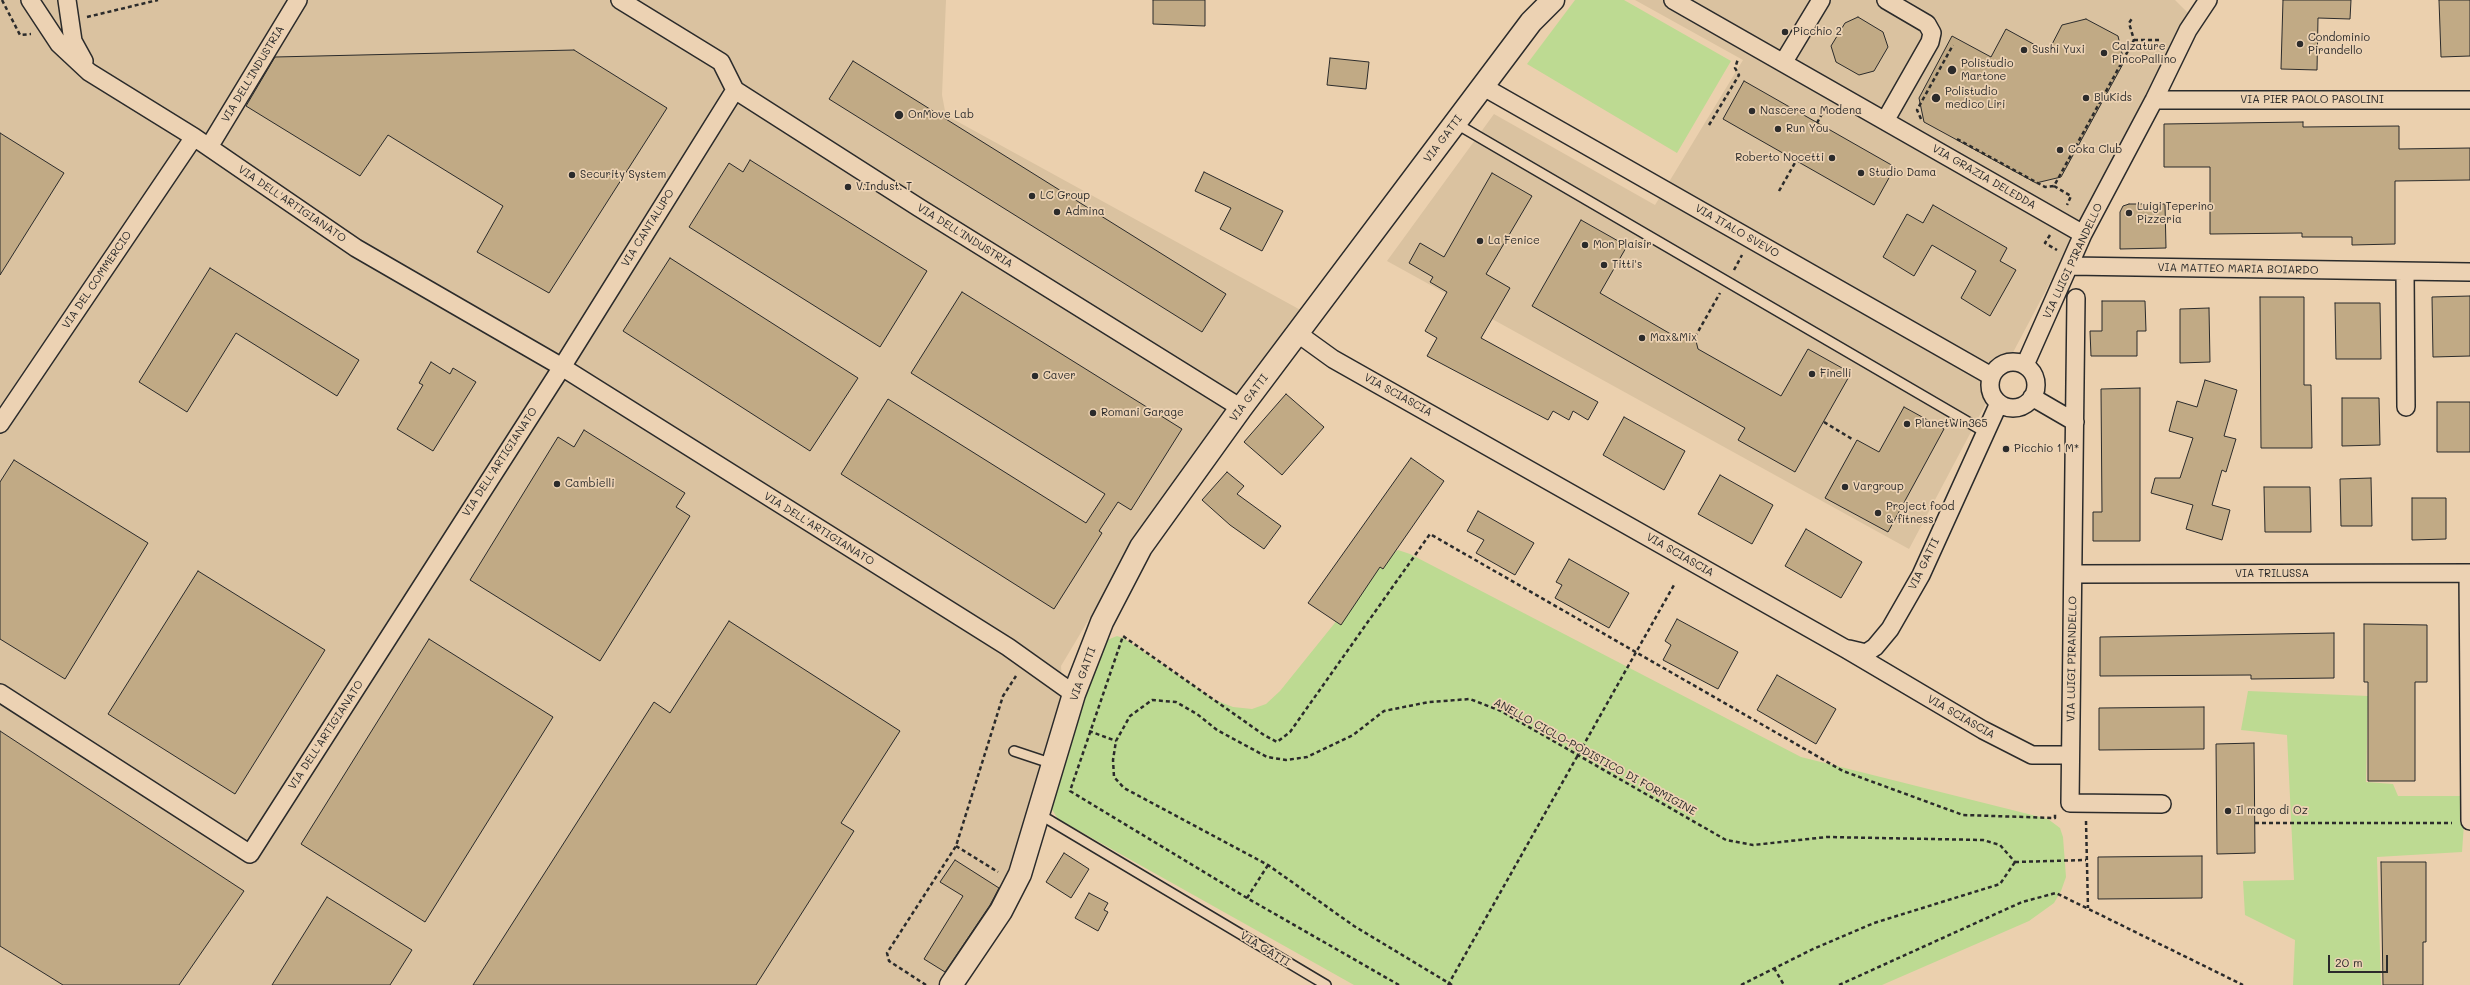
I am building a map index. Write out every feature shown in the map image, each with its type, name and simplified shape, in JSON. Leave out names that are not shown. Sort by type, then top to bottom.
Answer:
[{"type":"street","name":"VIA DELL'ARTIGIANATO","points":[[30,0],[58,44],[89,72],[209,147],[356,248],[562,367],[1008,647],[1074,694]]},
{"type":"street","name":"VIA DELL'ARTIGIANATO","points":[[39,0],[44,21]]},
{"type":"street","name":"VIA DELL'INDUSTRIA","points":[[209,147],[298,0]]},
{"type":"street","points":[[620,0],[721,62],[735,90]]},
{"type":"street","name":"VIA GATTI","points":[[1531,22],[1541,0]]},
{"type":"street","name":"VIA GATTI","points":[[950,985],[1001,911],[1020,874],[1074,694],[1102,622],[1140,547],[1241,408],[1454,123],[1531,22],[1553,0]]},
{"type":"street","name":"VIA GRAZIA DELEDDA","points":[[1673,0],[2083,234]]},
{"type":"street","points":[[1783,63],[1821,0]]},
{"type":"street","points":[[1884,121],[1930,42],[1932,33],[1927,24],[1886,0]]},
{"type":"street","name":"VIA LUIGI PIRANDELLO","points":[[2188,30],[2195,0]]},
{"type":"street","name":"VIA LUIGI PIRANDELLO","points":[[2025,365],[2083,234],[2154,100],[2188,30],[2208,0]]},
{"type":"street","points":[[68,3],[73,41],[89,72]]},
{"type":"street","name":"VIA ITALO SVEVO","points":[[1482,86],[1991,376]]},
{"type":"street","name":"VIA DELL'INDUSTRIA","points":[[735,90],[918,207],[1241,408]]},
{"type":"street","name":"VIA CANTALUPO","points":[[562,367],[735,90]]},
{"type":"street","name":"VIA PIER PAOLO PASOLINI","points":[[2154,100],[2470,100]]},
{"type":"street","name":"VIA DEL COMMERCIO","points":[[0,424],[194,138]]},
{"type":"street","name":"VIA MATTEO MARIA BOIARDO","points":[[2070,266],[2470,272]]},
{"type":"street","points":[[2405,272],[2406,407]]},
{"type":"street","name":"VIA LUIGI PIRANDELLO","points":[[2076,298],[2074,574],[2070,803],[2162,804]]},
{"type":"street","name":"VIA SCIASCIA","points":[[1297,333],[1333,359],[1846,649],[2019,749],[2032,754],[2070,755]]},
{"type":"street","points":[[2012,362],[2025,365],[2030,370],[2036,383],[2032,397],[2028,402],[2017,408],[2011,408],[1999,403],[1991,394],[1991,376],[1994,370],[2005,363],[2012,362]]},
{"type":"street","name":"VIA DELL'ARTIGIANATO","points":[[0,692],[250,854],[562,367]]},
{"type":"street","points":[[2032,397],[2075,422]]},
{"type":"street","name":"VIA GATTI","points":[[1846,649],[1866,653],[1875,648],[1890,628],[1921,575],[1999,403]]},
{"type":"street","name":"VIA TRILUSSA","points":[[2074,574],[2469,574]]},
{"type":"street","points":[[2462,822],[2469,574]]},
{"type":"lane","points":[[1454,123],[1985,432]]},
{"type":"lane","points":[[1014,751],[1054,764]]},
{"type":"lane","name":"VIA GATTI","points":[[1039,814],[1326,985]]},
{"type":"path","points":[[1952,136],[2045,187],[2054,186],[2134,40],[2129,23],[2133,17]]},
{"type":"path","points":[[2134,40],[2162,40]]},
{"type":"path","points":[[1709,125],[1739,75],[1735,68],[1745,42]]},
{"type":"path","points":[[1926,122],[1920,118],[1917,110],[1953,45]]},
{"type":"path","points":[[1779,191],[1796,161]]},
{"type":"path","points":[[1824,422],[1852,439]]},
{"type":"path","points":[[1399,985],[1247,898],[1070,791],[1123,636],[1264,735],[1277,742],[1290,732],[1430,534],[1843,771],[1963,815],[2055,818],[2055,811]]},
{"type":"path","points":[[1450,984],[1674,585]]},
{"type":"path","points":[[926,985],[889,961],[887,953],[956,846],[1003,696],[1015,676],[1021,680]]},
{"type":"path","name":"ANELLO CICLO-PODISTICO DI FORMIGINE","points":[[1450,984],[1354,926],[1268,865],[1124,788],[1114,777],[1113,760],[1116,741],[1130,716],[1152,700],[1176,702],[1197,714],[1217,730],[1267,757],[1286,760],[1307,757],[1353,735],[1384,711],[1429,702],[1470,699],[1501,711],[1577,756],[1726,840],[1753,845],[1826,837],[1983,840],[2000,845],[2015,862]]},
{"type":"path","points":[[1066,723],[1116,741]]},
{"type":"path","points":[[2086,803],[2088,908]]},
{"type":"path","points":[[2255,823],[2462,822]]},
{"type":"path","points":[[956,846],[999,873]]},
{"type":"path","points":[[1742,985],[1774,968],[1874,923],[2000,884],[2015,862],[2086,860]]},
{"type":"path","points":[[1247,898],[1268,865]]},
{"type":"path","points":[[1839,985],[2022,902],[2056,893],[2243,985]]},
{"type":"path","points":[[1774,968],[1784,985]]},
{"type":"shaded area","points":[[0,0],[946,0],[942,95],[945,111],[951,118],[1306,313],[1135,542],[1061,666],[1064,709],[1001,911],[951,985],[0,985]]},
{"type":"shaded area","points":[[1635,0],[2175,0],[2191,16],[1909,549],[1387,261],[1494,114],[1655,205],[1743,60]]},
{"type":"green space","points":[[1575,0],[1624,0],[1731,61],[1677,153],[1527,64]]},
{"type":"green space","points":[[1398,550],[1410,554],[1801,757],[2048,819],[2060,828],[2063,837],[2066,877],[2061,891],[2054,903],[2029,921],[1882,985],[1354,985],[1058,819],[1051,808],[1054,781],[1102,642],[1117,636],[1123,638],[1215,700],[1233,707],[1252,709],[1266,704],[1280,691],[1388,557]]},
{"type":"green space","points":[[2248,691],[2368,696],[2366,782],[2393,784],[2398,796],[2466,796],[2462,852],[2377,857],[2381,985],[2293,985],[2295,940],[2245,915],[2243,881],[2294,880],[2287,735],[2241,730]]},
{"type":"building","points":[[1153,0],[1205,0],[1205,26],[1153,24]]},
{"type":"building","name":"Condominio Pirandello","points":[[2283,0],[2351,0],[2350,19],[2318,18],[2317,70],[2281,69]]},
{"type":"building","points":[[2439,0],[2470,0],[2470,56],[2441,57]]},
{"type":"building","points":[[1858,17],[1883,32],[1888,47],[1874,71],[1859,75],[1836,62],[1831,46],[1845,23]]},
{"type":"building","points":[[2086,19],[2118,36],[2124,62],[2061,177],[2036,183],[1924,122],[1919,98],[1952,36],[1991,57],[2006,29],[2048,52],[2062,25]]},
{"type":"building","points":[[574,50],[667,108],[549,293],[477,252],[503,206],[388,135],[360,176],[246,106],[275,57]]},
{"type":"building","points":[[1330,58],[1369,62],[1366,89],[1327,85]]},
{"type":"building","points":[[853,61],[1226,294],[1202,332],[829,99]]},
{"type":"building","points":[[1744,81],[1895,167],[1874,205],[1723,119]]},
{"type":"building","points":[[2303,122],[2303,127],[2399,126],[2399,149],[2470,148],[2470,180],[2395,181],[2395,244],[2352,245],[2352,237],[2302,237],[2302,233],[2210,234],[2210,167],[2164,167],[2164,124]]},
{"type":"building","points":[[0,133],[64,173],[0,275]]},
{"type":"building","points":[[750,160],[927,271],[880,347],[689,227],[729,163],[743,172]]},
{"type":"building","points":[[1204,172],[1283,211],[1262,251],[1220,229],[1231,208],[1195,191]]},
{"type":"building","points":[[1492,173],[1532,196],[1486,274],[1510,288],[1481,338],[1598,402],[1588,420],[1573,411],[1569,420],[1553,411],[1548,420],[1427,356],[1437,338],[1425,331],[1447,292],[1430,282],[1433,277],[1409,263],[1420,243],[1444,257]]},
{"type":"building","points":[[2129,204],[2165,204],[2166,248],[2120,249],[2120,212],[2123,206]]},
{"type":"building","points":[[1933,205],[2007,248],[2000,261],[2016,270],[1990,316],[1961,298],[1976,271],[1932,245],[1914,276],[1883,257],[1907,214],[1923,223]]},
{"type":"building","points":[[1581,220],[1627,246],[1600,293],[1681,340],[1695,337],[1698,349],[1781,396],[1808,349],[1851,373],[1795,472],[1738,440],[1745,428],[1532,306]]},
{"type":"building","points":[[670,258],[858,378],[810,451],[623,331]]},
{"type":"building","points":[[210,268],[359,360],[337,396],[236,333],[187,412],[139,382]]},
{"type":"building","points":[[962,292],[1182,429],[1131,510],[1118,502],[1099,531],[1102,533],[1054,609],[841,474],[888,399],[1086,523],[1105,494],[911,373]]},
{"type":"building","points":[[2470,296],[2470,356],[2433,357],[2432,297]]},
{"type":"building","points":[[2260,297],[2304,297],[2304,385],[2311,385],[2312,448],[2261,448]]},
{"type":"building","points":[[2102,301],[2145,301],[2146,331],[2137,331],[2137,356],[2091,356],[2090,331],[2102,331]]},
{"type":"building","points":[[2335,303],[2380,303],[2381,359],[2336,359]]},
{"type":"building","points":[[2209,308],[2210,362],[2180,363],[2180,309]]},
{"type":"building","points":[[431,362],[450,374],[453,368],[476,382],[433,451],[397,429],[423,385],[419,383]]},
{"type":"building","points":[[2205,380],[2237,390],[2224,436],[2236,439],[2226,472],[2222,470],[2212,505],[2230,510],[2222,540],[2186,529],[2193,505],[2151,493],[2155,478],[2180,478],[2193,438],[2169,431],[2177,401],[2197,407]]},
{"type":"building","points":[[2140,388],[2140,541],[2093,541],[2093,512],[2102,512],[2101,389]]},
{"type":"building","points":[[1286,394],[1324,427],[1282,475],[1244,442]]},
{"type":"building","points":[[2342,398],[2379,398],[2380,445],[2342,446]]},
{"type":"building","points":[[2437,402],[2470,402],[2470,452],[2437,452]]},
{"type":"building","points":[[1904,407],[1944,429],[1888,532],[1825,498],[1857,440],[1879,452]]},
{"type":"building","points":[[1624,417],[1685,451],[1664,490],[1603,455]]},
{"type":"building","points":[[584,430],[685,493],[676,507],[690,516],[600,661],[470,580],[558,437],[574,447]]},
{"type":"building","points":[[1411,458],[1444,481],[1383,569],[1380,567],[1341,625],[1308,603]]},
{"type":"building","points":[[14,460],[148,543],[65,679],[0,639],[0,482]]},
{"type":"building","points":[[1227,472],[1244,486],[1237,494],[1281,526],[1264,549],[1230,525],[1202,500]]},
{"type":"building","points":[[1720,475],[1773,505],[1752,544],[1698,514]]},
{"type":"building","points":[[2371,478],[2372,526],[2341,526],[2340,479]]},
{"type":"building","points":[[2264,487],[2310,487],[2311,532],[2265,532]]},
{"type":"building","points":[[2412,498],[2446,498],[2446,539],[2412,540]]},
{"type":"building","points":[[1478,511],[1534,543],[1515,575],[1476,553],[1484,540],[1467,531]]},
{"type":"building","points":[[1806,529],[1862,562],[1841,598],[1785,566]]},
{"type":"building","points":[[1569,559],[1629,593],[1609,628],[1555,598],[1562,585],[1556,582]]},
{"type":"building","points":[[198,571],[325,650],[235,794],[108,714]]},
{"type":"building","points":[[1677,619],[1738,652],[1718,689],[1663,660],[1671,645],[1665,641]]},
{"type":"building","points":[[729,621],[900,731],[841,823],[854,831],[756,985],[473,985],[654,702],[670,713]]},
{"type":"building","points":[[2364,624],[2427,625],[2427,682],[2415,682],[2415,781],[2368,781],[2368,682],[2364,682]]},
{"type":"building","points":[[2334,633],[2334,678],[2251,679],[2251,675],[2100,676],[2100,637]]},
{"type":"building","points":[[429,639],[553,717],[425,922],[301,844]]},
{"type":"building","points":[[1777,675],[1836,709],[1816,744],[1757,710]]},
{"type":"building","points":[[2204,707],[2204,749],[2099,750],[2099,708]]},
{"type":"building","points":[[0,731],[244,891],[179,985],[63,985],[0,946]]},
{"type":"building","points":[[2254,743],[2255,853],[2217,854],[2216,744]]},
{"type":"building","points":[[1064,853],[1089,869],[1071,898],[1046,882]]},
{"type":"building","points":[[2202,856],[2202,898],[2098,899],[2098,857]]},
{"type":"building","points":[[955,860],[999,888],[990,905],[945,972],[924,959],[963,896],[940,882]]},
{"type":"building","points":[[2381,862],[2426,862],[2426,942],[2423,942],[2423,985],[2383,985]]},
{"type":"building","points":[[1089,893],[1108,903],[1104,910],[1108,912],[1098,931],[1075,918]]},
{"type":"building","points":[[327,897],[412,950],[390,985],[272,985]]},
{"type":"place","name":"Picchio 2","points":[[1785,32]]},
{"type":"place","name":"Condominio Pirandello","points":[[2300,44]]},
{"type":"place","name":"Sushi Yuxi","points":[[2024,50]]},
{"type":"place","name":"Calzature PincoPallino","points":[[2104,53]]},
{"type":"place","name":"Polistudio Martone","points":[[1952,70]]},
{"type":"place","name":"Polistudio medico Liri","points":[[1936,98]]},
{"type":"place","name":"BluKids","points":[[2086,98]]},
{"type":"place","name":"Nascere a Modena","points":[[1752,111]]},
{"type":"place","name":"OnMove Lab","points":[[899,115]]},
{"type":"place","name":"Run You","points":[[1778,129]]},
{"type":"place","name":"Coka Club","points":[[2060,150]]},
{"type":"place","name":"Roberto Nocetti","points":[[1832,158]]},
{"type":"place","name":"Studio Dama","points":[[1861,173]]},
{"type":"place","name":"Security System","points":[[572,175]]},
{"type":"place","name":"V.Indust. T","points":[[848,187]]},
{"type":"place","name":"LC Group","points":[[1032,196]]},
{"type":"place","name":"Admina","points":[[1057,212]]},
{"type":"place","name":"Luigi Teperino Pizzeria","points":[[2129,213]]},
{"type":"place","name":"La Fenice","points":[[1480,241]]},
{"type":"place","name":"Mon Plaisir","points":[[1585,245]]},
{"type":"place","name":"Titti's","points":[[1604,265]]},
{"type":"place","name":"Max&Mix","points":[[1642,338]]},
{"type":"place","name":"Finelli","points":[[1812,374]]},
{"type":"place","name":"Caver","points":[[1035,376]]},
{"type":"place","name":"Romani Garage","points":[[1093,413]]},
{"type":"place","name":"PlanetWin365","points":[[1907,424]]},
{"type":"place","name":"Picchio 1 M*","points":[[2006,449]]},
{"type":"place","name":"Cambielli","points":[[557,484]]},
{"type":"place","name":"Vargroup","points":[[1845,487]]},
{"type":"place","name":"Project food & fitness","points":[[1878,513]]},
{"type":"place","name":"Il mago di Oz","points":[[2228,811]]}]
